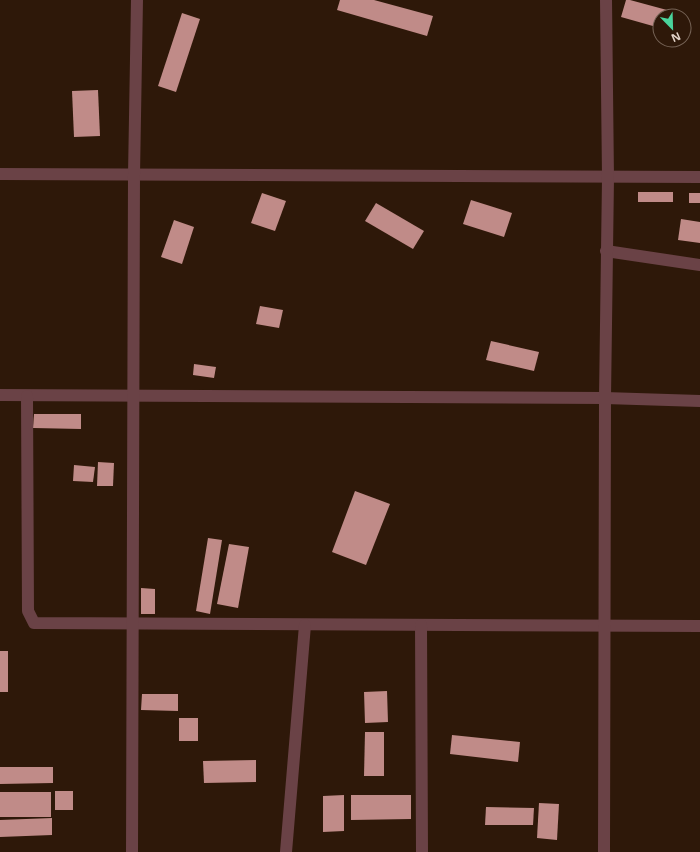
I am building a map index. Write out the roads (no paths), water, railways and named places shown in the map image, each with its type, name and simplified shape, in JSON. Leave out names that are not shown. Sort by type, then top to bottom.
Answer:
[{"type":"street","points":[[132,852],[134,624],[134,175],[137,0]]},
{"type":"street","points":[[604,852],[604,398],[608,178],[606,0]]},
{"type":"street","points":[[0,174],[608,178],[700,177]]},
{"type":"street","points":[[606,251],[700,265]]},
{"type":"street","points":[[0,395],[604,398],[700,402]]},
{"type":"street","points":[[27,396],[28,612],[34,624],[700,626]]},
{"type":"street","points":[[286,852],[305,625]]},
{"type":"street","points":[[422,625],[422,852]]}]
